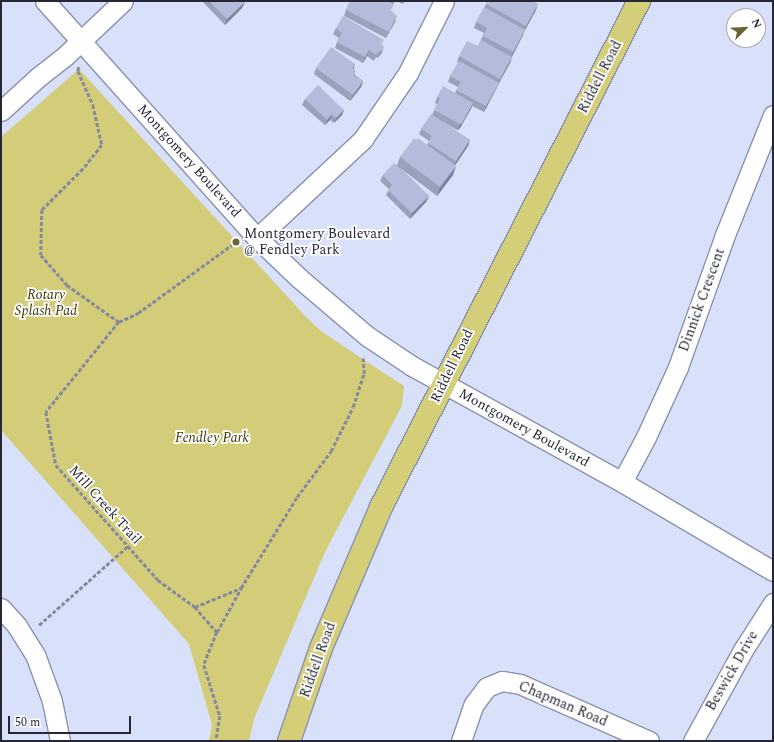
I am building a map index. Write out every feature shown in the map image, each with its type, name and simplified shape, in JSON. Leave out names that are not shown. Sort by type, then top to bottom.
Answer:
[{"type":"main road","name":"Riddell Road","points":[[289,741],[321,648],[380,506],[639,1]]},
{"type":"street","name":"Montgomery Boulevard","points":[[45,1],[81,40],[248,239],[304,283],[367,336],[412,366],[622,482],[773,571]]},
{"type":"street","points":[[1,111],[123,1]]},
{"type":"street","points":[[248,239],[363,139],[408,73],[444,1]]},
{"type":"street","name":"Dinnick Crescent","points":[[622,482],[646,437],[678,367],[725,235],[773,115]]},
{"type":"street","name":"Beswick Drive","points":[[694,741],[743,650],[773,602]]},
{"type":"street","points":[[1,608],[17,626],[36,658],[52,701],[60,741]]},
{"type":"street","name":"Chapman Road","points":[[461,741],[474,704],[487,687],[502,681],[520,684],[649,741]]},
{"type":"path","points":[[79,66],[78,71],[93,105],[102,145],[83,169],[42,210],[41,255],[67,285],[119,322]]},
{"type":"path","name":"Mill Creek Trail","points":[[217,632],[195,607],[158,580],[56,466],[46,412],[119,322],[138,313],[248,239]]},
{"type":"path","points":[[216,741],[220,716],[204,665],[217,632],[242,588],[297,497],[330,451],[353,407],[364,374],[363,358]]},
{"type":"path","points":[[39,625],[128,546]]},
{"type":"path","points":[[195,607],[242,588]]},
{"type":"green space","name":"Fendley Park","points":[[79,69],[307,318],[321,331],[404,386],[402,406],[325,552],[254,719],[249,741],[209,741],[212,725],[189,644],[1,430],[1,137]]},
{"type":"building","points":[[209,1],[244,1],[245,2],[227,19]]},
{"type":"building","points":[[350,1],[387,1],[393,4],[390,10],[397,16],[389,32],[346,10]]},
{"type":"building","points":[[487,1],[532,1],[538,4],[526,26],[486,4]]},
{"type":"building","points":[[484,7],[525,30],[513,52],[483,36],[487,28],[476,22]]},
{"type":"building","points":[[343,16],[384,40],[381,44],[384,46],[381,52],[379,51],[376,55],[369,50],[365,57],[337,42],[342,33],[336,28]]},
{"type":"building","points":[[481,40],[512,57],[500,79],[459,56],[467,41],[478,46]]},
{"type":"building","points":[[331,47],[355,64],[352,68],[356,71],[353,75],[363,81],[353,95],[316,68]]},
{"type":"building","points":[[459,61],[499,83],[486,106],[456,90],[461,82],[450,76]]},
{"type":"building","points":[[318,85],[344,110],[336,118],[332,114],[327,120],[305,99]]},
{"type":"building","points":[[443,86],[473,103],[460,124],[434,110],[440,98],[437,97]]},
{"type":"building","points":[[431,114],[470,140],[456,161],[428,143],[432,136],[421,129]]},
{"type":"building","points":[[414,138],[416,140],[418,138],[456,166],[440,187],[400,157]]},
{"type":"building","points":[[394,163],[429,196],[412,213],[388,190],[392,185],[383,175]]},
{"type":"place","name":"Montgomery Boulevard @ Fendley Park","points":[[236,242]]},
{"type":"park label","name":"Rotary Splash Pad","points":[[46,304]]}]
